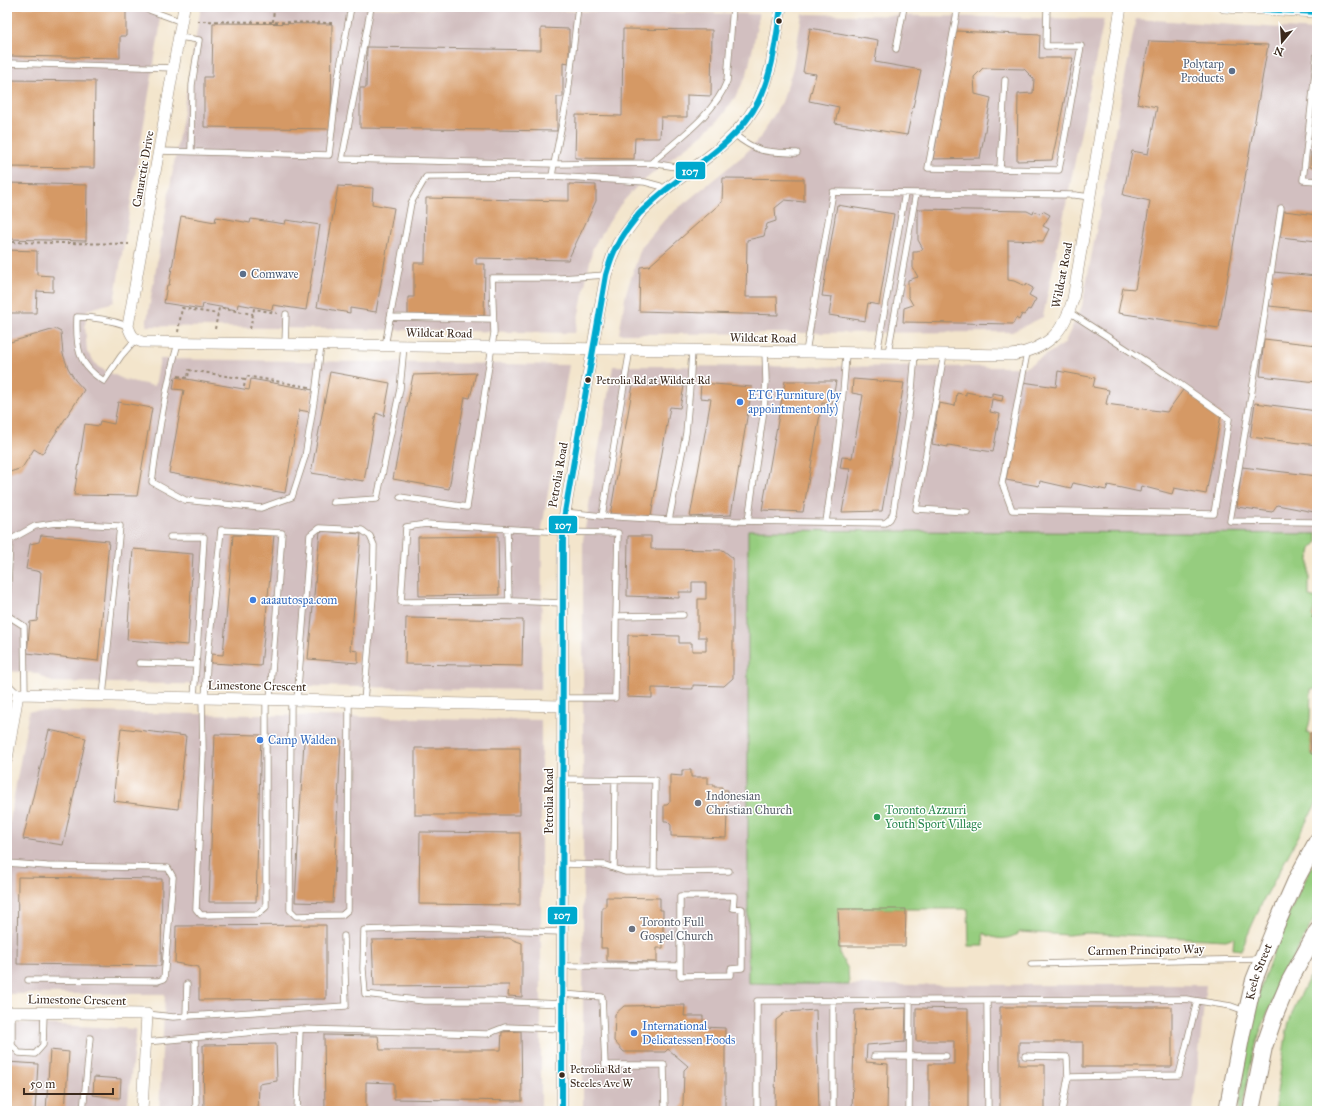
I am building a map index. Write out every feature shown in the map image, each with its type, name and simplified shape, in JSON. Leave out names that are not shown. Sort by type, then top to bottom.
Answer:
[{"type":"main road","name":"Keele Street","points":[[1227,1111],[1254,980],[1297,878],[1317,841]]},
{"type":"main road","points":[[1251,1111],[1264,1047],[1275,1014],[1289,982],[1317,931]]},
{"type":"street","name":"Canarctic Drive","points":[[131,334],[159,151],[184,7]]},
{"type":"street","name":"Petrolia Road","points":[[562,1111],[562,603],[564,512],[606,275],[613,254],[629,227],[640,213],[664,190],[717,150],[747,119],[758,102],[766,83],[771,65],[781,7]]},
{"type":"street","name":"Wildcat Road","points":[[131,334],[142,342],[178,343],[916,354],[1012,355],[1027,352],[1042,346],[1053,337],[1063,325],[1073,299],[1121,7]]},
{"type":"street","points":[[1224,7],[1293,9],[1317,12]]},
{"type":"street","points":[[7,759],[9,737],[22,694]]},
{"type":"street","name":"Limestone Crescent","points":[[22,694],[349,701],[562,702]]},
{"type":"street","name":"Limestone Crescent","points":[[10,1012],[147,1014]]},
{"type":"street","points":[[142,1111],[147,1014]]},
{"type":"lane","points":[[141,7],[182,22]]},
{"type":"lane","points":[[159,151],[329,155],[338,78],[351,7]]},
{"type":"lane","points":[[371,7],[342,159],[554,164],[651,163],[676,167],[688,172]]},
{"type":"lane","points":[[552,176],[568,94],[578,7]]},
{"type":"lane","points":[[651,163],[701,119],[718,100],[724,90],[728,81],[733,7]]},
{"type":"lane","points":[[896,49],[904,7]]},
{"type":"lane","points":[[958,7],[928,168],[1059,170],[1081,46],[1046,46],[1047,7]]},
{"type":"lane","points":[[179,37],[198,40],[192,86],[191,151]]},
{"type":"lane","points":[[1317,54],[1304,180],[1317,181]]},
{"type":"lane","points":[[7,63],[174,68]]},
{"type":"lane","points":[[1000,169],[1005,80]]},
{"type":"lane","points":[[734,134],[754,148],[769,152],[797,153]]},
{"type":"lane","points":[[385,346],[411,203],[426,177],[552,176],[645,182],[660,186],[664,190]]},
{"type":"lane","points":[[806,352],[833,192],[1075,195],[1090,197]]},
{"type":"lane","points":[[882,353],[905,193]]},
{"type":"lane","points":[[882,353],[916,193]]},
{"type":"lane","points":[[1281,208],[1230,520],[1317,522]]},
{"type":"lane","points":[[400,497],[468,507],[494,333],[492,278],[561,278],[606,275]]},
{"type":"lane","points":[[1027,352],[1002,483],[1012,510],[1214,514],[1229,418],[1170,377],[1069,312]]},
{"type":"lane","points":[[285,344],[286,314]]},
{"type":"lane","points":[[77,317],[110,320],[131,334],[121,356],[104,380],[93,374],[82,359],[76,335],[77,317]]},
{"type":"lane","points":[[390,318],[493,318]]},
{"type":"lane","points":[[178,343],[169,374],[159,425],[152,482],[184,500],[254,508],[261,508],[292,497],[305,457],[321,345]]},
{"type":"lane","points":[[333,502],[377,499],[400,389],[404,346]]},
{"type":"lane","points":[[602,516],[630,349]]},
{"type":"lane","points":[[669,520],[686,433],[692,350]]},
{"type":"lane","points":[[748,521],[764,409],[766,381],[765,351]]},
{"type":"lane","points":[[826,522],[845,378],[846,353]]},
{"type":"lane","points":[[564,512],[669,520],[885,523],[890,519],[893,513],[916,354]]},
{"type":"lane","points":[[944,354],[916,509],[967,512]]},
{"type":"lane","points":[[7,605],[10,540],[35,526],[55,524],[120,526],[103,696]]},
{"type":"lane","points":[[562,603],[509,601],[401,602],[406,527],[426,524],[563,532],[618,532],[615,698],[562,702]]},
{"type":"lane","points":[[349,701],[348,910],[342,915],[296,916],[290,910],[294,700],[310,535],[319,528],[362,530],[370,536],[374,545],[373,597],[364,701]]},
{"type":"lane","points":[[507,529],[509,601]]},
{"type":"lane","points":[[170,537],[204,538],[196,665],[200,698],[203,753],[196,909],[201,915],[258,914],[266,907],[268,699],[282,533],[221,530],[207,665],[200,698]]},
{"type":"lane","points":[[7,615],[24,626],[22,694]]},
{"type":"lane","points":[[616,616],[683,615]]},
{"type":"lane","points":[[139,663],[196,665]]},
{"type":"lane","points":[[7,682],[22,694]]},
{"type":"lane","points":[[562,778],[654,780],[654,872]]},
{"type":"lane","points":[[614,868],[615,780]]},
{"type":"lane","points":[[7,863],[47,866],[168,868],[173,877],[164,979],[158,981],[28,980]]},
{"type":"lane","points":[[562,864],[605,865],[625,872],[729,871]]},
{"type":"lane","points":[[680,896],[734,896],[733,908],[742,910],[742,968],[731,969],[731,975],[680,976],[680,966],[680,896]]},
{"type":"lane","points":[[562,932],[423,928],[364,930],[363,969],[365,994],[424,1001],[491,1001],[602,997],[605,1065],[664,1065],[665,1111]]},
{"type":"lane","points":[[147,1014],[173,1017],[346,1006],[344,936]]},
{"type":"lane","name":"Carmen Principato Way","points":[[1030,964],[1262,959]]},
{"type":"lane","points":[[562,966],[680,966]]},
{"type":"lane","points":[[186,1016],[187,984]]},
{"type":"lane","points":[[757,1111],[757,1001],[1186,999],[1231,1006],[1247,1012]]},
{"type":"lane","points":[[833,1000],[833,1111]]},
{"type":"lane","points":[[909,1111],[910,1000]]},
{"type":"lane","points":[[987,1000],[988,1111]]},
{"type":"lane","points":[[1068,1077],[1179,1075],[1197,1001]]},
{"type":"lane","points":[[10,1012],[12,1045],[19,1053],[35,1054],[43,1045],[44,1013]]},
{"type":"lane","points":[[146,1042],[300,1029],[487,1034],[505,1027],[562,1029]]},
{"type":"lane","points":[[297,1111],[300,1029]]},
{"type":"lane","points":[[83,1111],[90,1038]]},
{"type":"lane","points":[[196,1038],[196,1111]]},
{"type":"lane","points":[[874,1056],[946,1056]]},
{"type":"lane","points":[[1026,1056],[1067,1057],[1068,1077],[1062,1111]]},
{"type":"path","points":[[273,22],[274,7]]},
{"type":"path","points":[[197,21],[333,23]]},
{"type":"path","points":[[7,242],[129,244]]},
{"type":"path","points":[[178,328],[182,308],[218,314]]},
{"type":"path","points":[[215,329],[219,308],[253,314]]},
{"type":"path","points":[[250,329],[254,308],[286,314]]},
{"type":"path","points":[[169,374],[188,378],[189,370],[245,379],[246,376],[316,388]]},
{"type":"path","points":[[244,387],[245,379]]},
{"type":"shaded area","points":[[7,7],[159,7],[160,28],[114,302],[87,310],[85,325],[87,352],[98,367],[125,380],[155,386],[160,359],[569,365],[542,529],[541,690],[52,682],[36,673],[7,671]]},
{"type":"shaded area","points":[[201,7],[315,7],[759,14],[747,74],[736,96],[721,117],[704,133],[637,186],[620,205],[593,247],[575,333],[146,326]]},
{"type":"shaded area","points":[[802,14],[1104,19],[1043,317],[1012,332],[619,334],[626,293],[641,248],[666,218],[744,155],[759,139],[782,102],[793,68]]},
{"type":"shaded area","points":[[1136,19],[1317,30],[1317,534],[748,530],[748,983],[849,985],[1206,985],[1193,1111],[583,1111],[583,540],[613,366],[1026,367],[1064,344],[1082,306]]},
{"type":"shaded area","points":[[29,711],[541,720],[541,1111],[159,1111],[165,994],[7,994],[7,836]]},
{"type":"shaded area","points":[[20,1023],[136,1029],[127,1111],[7,1111],[7,1028]]},
{"type":"green space","points":[[748,530],[1317,534],[1317,543],[1311,549],[1309,558],[1309,597],[1317,599],[1312,617],[1317,618],[1317,689],[1311,689],[1310,720],[1307,733],[1310,733],[1311,754],[1317,754],[1317,802],[1261,905],[1241,950],[1233,949],[1234,937],[1226,940],[1086,933],[1068,935],[1020,932],[1006,938],[997,938],[983,933],[984,946],[969,946],[968,909],[838,909],[840,955],[848,969],[849,985],[748,983]]},
{"type":"green space","points":[[1317,857],[1317,913],[1281,981],[1260,1032],[1253,1055],[1241,1111],[1238,1111],[1253,1009],[1278,939],[1299,892]]},
{"type":"green space","points":[[1317,961],[1317,1111],[1274,1111],[1287,1030],[1292,1013]]},
{"type":"building","points":[[7,7],[115,7],[126,11],[126,36],[120,36],[120,58],[7,56]]},
{"type":"building","points":[[213,23],[332,24],[331,129],[204,127],[204,77],[212,77]]},
{"type":"building","points":[[541,28],[569,29],[569,63],[563,62],[563,97],[557,97],[557,131],[360,128],[360,88],[366,88],[367,47],[541,50]]},
{"type":"building","points":[[810,28],[878,40],[875,62],[921,70],[907,135],[835,123],[839,107],[809,101],[816,74],[803,72]]},
{"type":"building","points":[[623,29],[712,30],[711,96],[687,95],[687,117],[661,117],[660,138],[635,138],[634,159],[575,158],[576,115],[622,116]]},
{"type":"building","points":[[956,31],[1040,35],[1039,58],[1073,58],[1052,160],[1017,161],[1018,94],[1033,93],[1034,79],[1024,69],[983,68],[974,77],[975,94],[991,98],[980,158],[933,159]]},
{"type":"building","points":[[1149,41],[1268,45],[1219,328],[1118,313],[1123,288],[1135,289],[1150,201],[1123,195],[1132,151],[1148,154],[1157,107],[1137,103]]},
{"type":"building","points":[[7,80],[95,81],[94,168],[7,167]]},
{"type":"building","points":[[1316,109],[1317,132],[1314,132]]},
{"type":"building","points":[[1311,152],[1317,152],[1317,168],[1310,167]]},
{"type":"building","points":[[723,178],[804,179],[804,202],[785,200],[775,208],[776,221],[767,224],[764,236],[747,240],[746,297],[777,297],[778,315],[639,311],[640,267],[649,266],[722,202]]},
{"type":"building","points":[[7,183],[87,185],[86,241],[7,239]]},
{"type":"building","points":[[569,184],[596,185],[596,201],[568,260],[476,258],[476,264],[485,264],[484,316],[408,315],[408,297],[414,297],[414,263],[425,263],[426,198],[569,201]]},
{"type":"building","points":[[338,186],[373,188],[372,204],[394,208],[376,312],[350,308],[350,313],[317,307]]},
{"type":"building","points":[[837,205],[894,214],[879,305],[868,303],[865,321],[829,315],[832,297],[822,296]]},
{"type":"building","points":[[918,209],[1027,211],[1033,214],[1034,211],[1040,214],[1043,211],[1050,215],[1043,226],[1049,229],[1043,241],[1008,240],[1008,280],[1025,286],[1026,284],[1033,288],[1029,295],[1036,299],[1030,310],[1028,309],[1024,315],[1022,314],[1019,320],[1016,318],[1013,324],[903,322],[904,308],[913,305],[908,296],[908,280],[918,277],[913,268],[913,252],[923,249],[918,240]]},
{"type":"building","points":[[1284,211],[1317,215],[1317,241],[1280,237]]},
{"type":"building","points":[[181,216],[215,222],[216,217],[250,223],[251,219],[285,224],[286,220],[320,225],[306,310],[273,305],[272,310],[238,304],[237,310],[203,304],[202,309],[164,303],[167,285],[169,285]]},
{"type":"building","points":[[7,250],[37,251],[37,275],[53,276],[53,292],[37,291],[36,313],[7,313]]},
{"type":"building","points":[[1273,272],[1317,276],[1317,311],[1269,306]]},
{"type":"building","points":[[55,329],[61,332],[63,354],[68,368],[75,380],[84,390],[42,454],[34,449],[22,468],[7,473],[7,343]]},
{"type":"building","points":[[1264,339],[1317,345],[1317,382],[1260,376]]},
{"type":"building","points":[[1058,371],[1095,378],[1093,387],[1109,390],[1106,404],[1167,412],[1183,390],[1221,415],[1206,494],[1174,488],[1172,494],[1141,486],[1140,492],[1108,485],[1106,490],[1073,483],[1071,488],[1040,481],[1039,486],[1006,480],[1023,382],[1056,387]]},
{"type":"building","points":[[330,372],[390,383],[384,416],[376,413],[364,481],[311,473]]},
{"type":"building","points":[[476,373],[470,398],[465,397],[449,489],[393,479],[413,375]]},
{"type":"building","points":[[175,377],[249,390],[251,379],[313,390],[310,412],[299,410],[285,493],[169,473],[184,390],[173,389]]},
{"type":"building","points":[[853,379],[904,383],[882,511],[842,512],[850,469],[840,468],[842,457],[852,458],[863,395],[852,393]]},
{"type":"building","points":[[785,381],[836,381],[832,404],[822,403],[803,512],[762,510]]},
{"type":"building","points":[[701,383],[752,387],[731,515],[690,517],[711,399],[700,398]]},
{"type":"building","points":[[633,385],[684,386],[680,408],[670,407],[651,516],[610,515]]},
{"type":"building","points":[[966,392],[992,397],[992,393],[1003,395],[1002,401],[992,399],[990,412],[1000,414],[993,452],[932,444],[939,403],[955,406],[957,393],[966,395]]},
{"type":"building","points":[[118,402],[152,408],[137,496],[74,495],[85,424],[99,426],[100,421],[114,424]]},
{"type":"building","points":[[1255,403],[1317,411],[1317,445],[1250,437]]},
{"type":"building","points":[[1242,467],[1317,476],[1317,508],[1314,512],[1277,505],[1272,512],[1237,507]]},
{"type":"building","points":[[320,531],[361,534],[350,650],[358,651],[358,663],[308,659]]},
{"type":"building","points":[[41,535],[109,541],[98,661],[27,653],[30,622],[37,621],[41,572],[26,569],[30,544],[39,542]]},
{"type":"building","points":[[233,535],[274,535],[261,666],[211,663],[211,654],[223,655]]},
{"type":"building","points":[[498,536],[499,595],[419,596],[418,537]]},
{"type":"building","points":[[628,536],[651,536],[651,549],[723,550],[733,558],[733,678],[724,686],[693,685],[693,689],[652,688],[652,698],[627,697],[628,635],[679,636],[679,643],[692,643],[692,651],[706,651],[706,637],[698,637],[698,599],[706,599],[706,582],[692,582],[692,592],[679,592],[679,598],[627,596]]},
{"type":"building","points":[[133,549],[193,554],[188,645],[127,640]]},
{"type":"building","points":[[1317,602],[1317,618],[1312,617]]},
{"type":"building","points":[[406,618],[523,620],[522,666],[405,664]]},
{"type":"building","points":[[121,728],[186,736],[178,809],[113,801]]},
{"type":"building","points":[[49,730],[86,738],[63,845],[23,839]]},
{"type":"building","points":[[1310,733],[1317,733],[1317,754],[1311,754]]},
{"type":"building","points":[[215,734],[261,735],[256,902],[209,902]]},
{"type":"building","points":[[304,740],[341,740],[333,903],[295,902]]},
{"type":"building","points":[[415,748],[520,748],[520,815],[415,815]]},
{"type":"building","name":"Indonesian Christian Church","points":[[682,770],[691,770],[691,777],[708,777],[708,784],[714,784],[714,787],[722,787],[722,790],[728,790],[726,838],[671,836],[671,825],[667,821],[664,821],[664,805],[667,805],[670,802],[670,775],[682,776]]},
{"type":"building","points":[[420,832],[520,833],[520,905],[419,904]]},
{"type":"building","points":[[18,877],[162,879],[161,966],[17,964]]},
{"type":"building","name":"Toronto Full Gospel Church","points":[[606,897],[660,898],[660,910],[663,910],[663,948],[657,948],[657,962],[607,961],[607,948],[601,948],[602,907],[606,907]]},
{"type":"building","points":[[838,909],[906,909],[905,946],[840,946]]},
{"type":"building","points":[[326,925],[326,999],[199,1000],[199,967],[175,963],[176,926]]},
{"type":"building","points":[[508,938],[522,943],[522,997],[508,996],[509,985],[374,986],[372,940]]},
{"type":"building","points":[[685,1005],[684,1016],[703,1016],[703,1027],[725,1028],[725,1108],[738,1108],[738,1111],[677,1111],[683,1105],[684,1070],[688,1066],[668,1049],[665,1052],[624,1052],[614,1041],[615,1014],[624,1006]]},
{"type":"building","points":[[1000,1007],[1172,1007],[1172,1067],[1083,1067],[1083,1042],[1019,1042],[1019,1065],[1045,1065],[1045,1111],[1000,1111]]},
{"type":"building","points":[[906,1008],[905,1042],[867,1045],[866,1062],[888,1064],[887,1111],[852,1111],[855,1010]]},
{"type":"building","points":[[916,1008],[968,1009],[968,1111],[929,1111],[929,1064],[954,1064],[954,1041],[916,1041]]},
{"type":"building","points":[[816,1010],[819,1111],[775,1111],[776,1020],[786,1012]]},
{"type":"building","points":[[521,1031],[522,1101],[394,1099],[394,1083],[366,1082],[366,1111],[325,1111],[324,1035],[378,1036],[380,1050],[501,1050],[502,1032]]},
{"type":"building","points":[[276,1044],[277,1081],[259,1084],[258,1111],[204,1111],[203,1045]]},
{"type":"building","points":[[50,1050],[69,1052],[65,1111],[46,1111]]},
{"type":"building","points":[[7,1062],[38,1064],[35,1111],[7,1111]]},
{"type":"building","points":[[94,1077],[121,1079],[120,1098],[93,1095]]},
{"type":"building","points":[[1122,1108],[1149,1109],[1149,1111],[1122,1111]]},
{"type":"transit line","name":"107","points":[[562,1111],[563,524],[606,275],[616,248],[625,232],[639,214],[668,188],[725,143],[749,117],[763,91],[771,68],[781,7]]},
{"type":"transit line","name":"107","points":[[1224,7],[1317,12]]},
{"type":"place","name":"Polytarp Products","points":[[1232,71]]},
{"type":"place","name":"Comwave","points":[[243,274]]},
{"type":"place","name":"Petrolia Rd at Wildcat Rd","points":[[588,380]]},
{"type":"place","name":"ETC Furniture (by appointment only)","points":[[740,402]]},
{"type":"place","name":"aaaautospa.com","points":[[253,600]]},
{"type":"place","name":"Camp Walden","points":[[260,740]]},
{"type":"place","name":"Indonesian Christian Church","points":[[698,803]]},
{"type":"place","name":"Toronto Azzurri Youth Sport Village","points":[[877,817]]},
{"type":"place","name":"Toronto Full Gospel Church","points":[[632,929]]},
{"type":"place","name":"International Delicatessen Foods","points":[[634,1033]]},
{"type":"place","name":"Petrolia Rd at Steeles Ave W","points":[[562,1075]]}]
